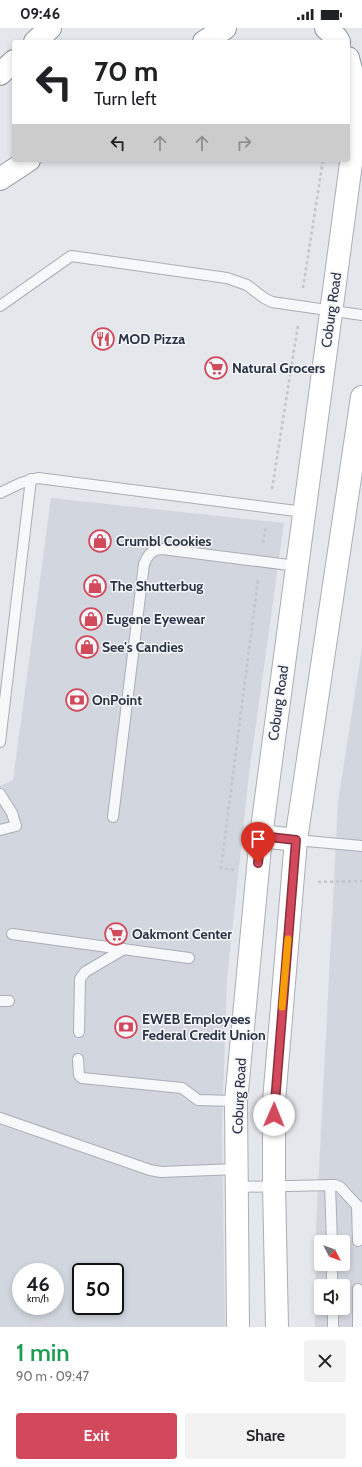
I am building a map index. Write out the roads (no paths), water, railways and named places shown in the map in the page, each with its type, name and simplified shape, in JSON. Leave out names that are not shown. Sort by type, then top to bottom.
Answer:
[{"type":"main road","points":[[37,40],[50,28]]},
{"type":"main road","points":[[207,40],[225,28]]},
{"type":"main road","points":[[326,28],[338,40]]},
{"type":"main road","points":[[0,74],[12,63]]},
{"type":"main road","points":[[350,63],[361,91]]},
{"type":"main road","name":"Coburg Road","points":[[238,1327],[236,1102],[261,836],[361,91]]},
{"type":"main road","points":[[0,179],[26,162]]},
{"type":"main road","points":[[277,1327],[274,1101],[296,840],[362,397]]},
{"type":"main road","points":[[261,836],[296,840]]},
{"type":"lane","points":[[0,306],[71,256],[227,278],[247,285],[272,302],[362,315]]},
{"type":"lane","points":[[0,493],[31,479],[38,478],[304,512]]},
{"type":"lane","points":[[0,742],[31,479]]},
{"type":"lane","points":[[113,817],[144,564],[149,555],[156,549],[162,549],[297,566]]},
{"type":"lane","points":[[0,794],[12,813],[16,826],[0,830]]},
{"type":"lane","points":[[296,840],[362,846]]},
{"type":"lane","points":[[12,934],[188,958]]},
{"type":"lane","points":[[79,1032],[79,982],[82,975],[124,949]]},
{"type":"lane","points":[[78,1059],[79,1075],[82,1078],[182,1088],[198,1100],[236,1102]]},
{"type":"lane","points":[[0,1118],[150,1170],[237,1178],[274,1186],[330,1185],[340,1187],[359,1208],[358,1241]]},
{"type":"lane","points":[[330,1185],[332,1235]]},
{"type":"lane","points":[[358,1289],[358,1327]]},
{"type":"lane","points":[[333,1315],[333,1327]]},
{"type":"place","name":"MOD Pizza","points":[[103,339]]},
{"type":"place","name":"Natural Grocers","points":[[216,368]]},
{"type":"place","name":"Crumbl Cookies","points":[[100,541]]},
{"type":"place","name":"The Shutterbug","points":[[95,586]]},
{"type":"place","name":"Eugene Eyewear","points":[[91,619]]},
{"type":"place","name":"See's Candies","points":[[87,647]]},
{"type":"place","name":"OnPoint","points":[[77,700]]},
{"type":"place","name":"Oakmont Center","points":[[116,934]]},
{"type":"place","name":"EWEB Employees Federal Credit Union","points":[[126,1027]]}]
